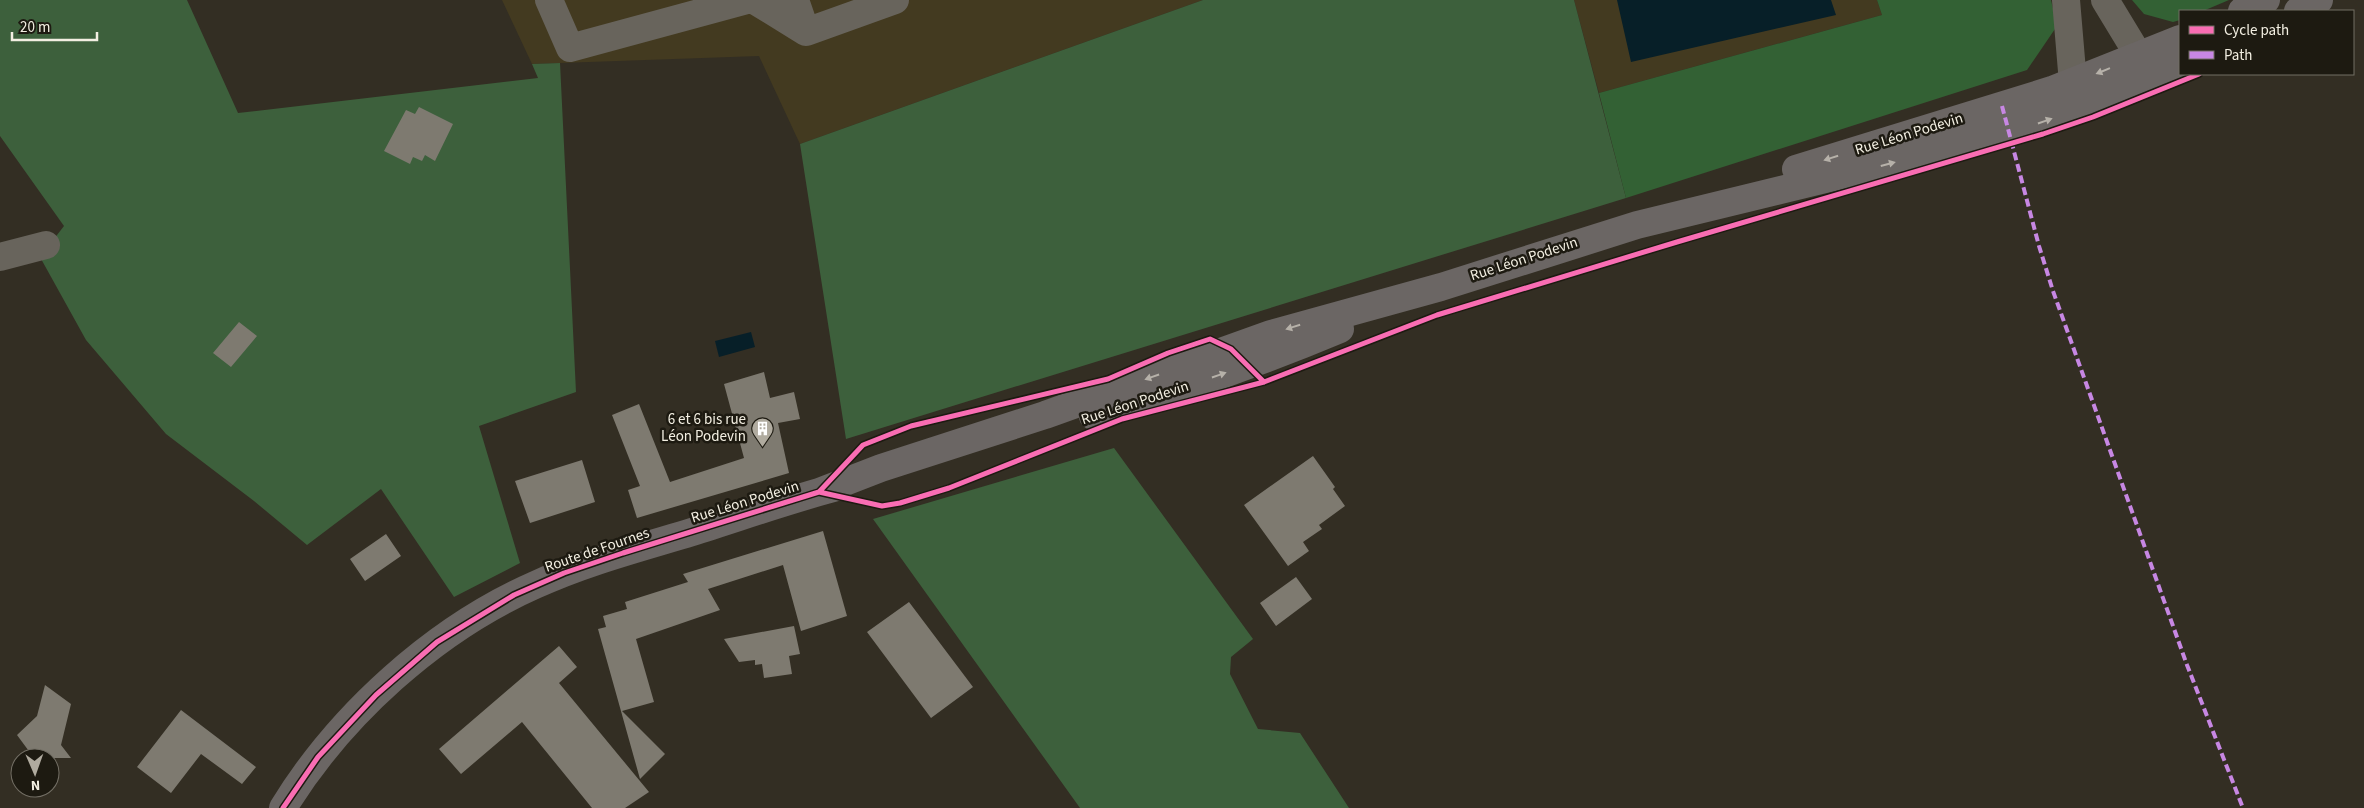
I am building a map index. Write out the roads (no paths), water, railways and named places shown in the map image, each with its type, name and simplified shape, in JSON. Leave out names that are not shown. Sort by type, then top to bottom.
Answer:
[{"type":"main road","points":[[2244,10],[2266,0]]},
{"type":"main road","points":[[2300,10],[2319,0]]},
{"type":"main road","name":"Rue Léon Podevin","points":[[678,536],[819,492],[881,468],[1045,415],[1271,334],[1441,287],[1852,151],[2073,82],[2179,39]]},
{"type":"main road","name":"Rue Léon Podevin","points":[[1636,224],[1892,163],[2016,130],[2086,106],[2179,68]]},
{"type":"main road","name":"Route de Fournes","points":[[283,808],[318,757],[341,730],[405,669],[438,642],[498,604],[534,585],[623,553],[678,536]]},
{"type":"street","points":[[548,0],[570,48],[747,0]]},
{"type":"street","points":[[754,0],[806,32]]},
{"type":"street","points":[[795,0],[806,32]]},
{"type":"street","points":[[806,32],[895,0]]},
{"type":"street","points":[[2066,0],[2073,82],[2086,106]]},
{"type":"street","points":[[2105,0],[2139,56],[2148,82]]},
{"type":"street","points":[[0,257],[46,245]]},
{"type":"water","points":[[1617,0],[1831,0],[1836,15],[1631,62]]},
{"type":"water","points":[[751,332],[755,347],[719,357],[715,341]]},
{"type":"place","name":"6 et 6 bis rue Léon Podevin","points":[[762,447]]}]
